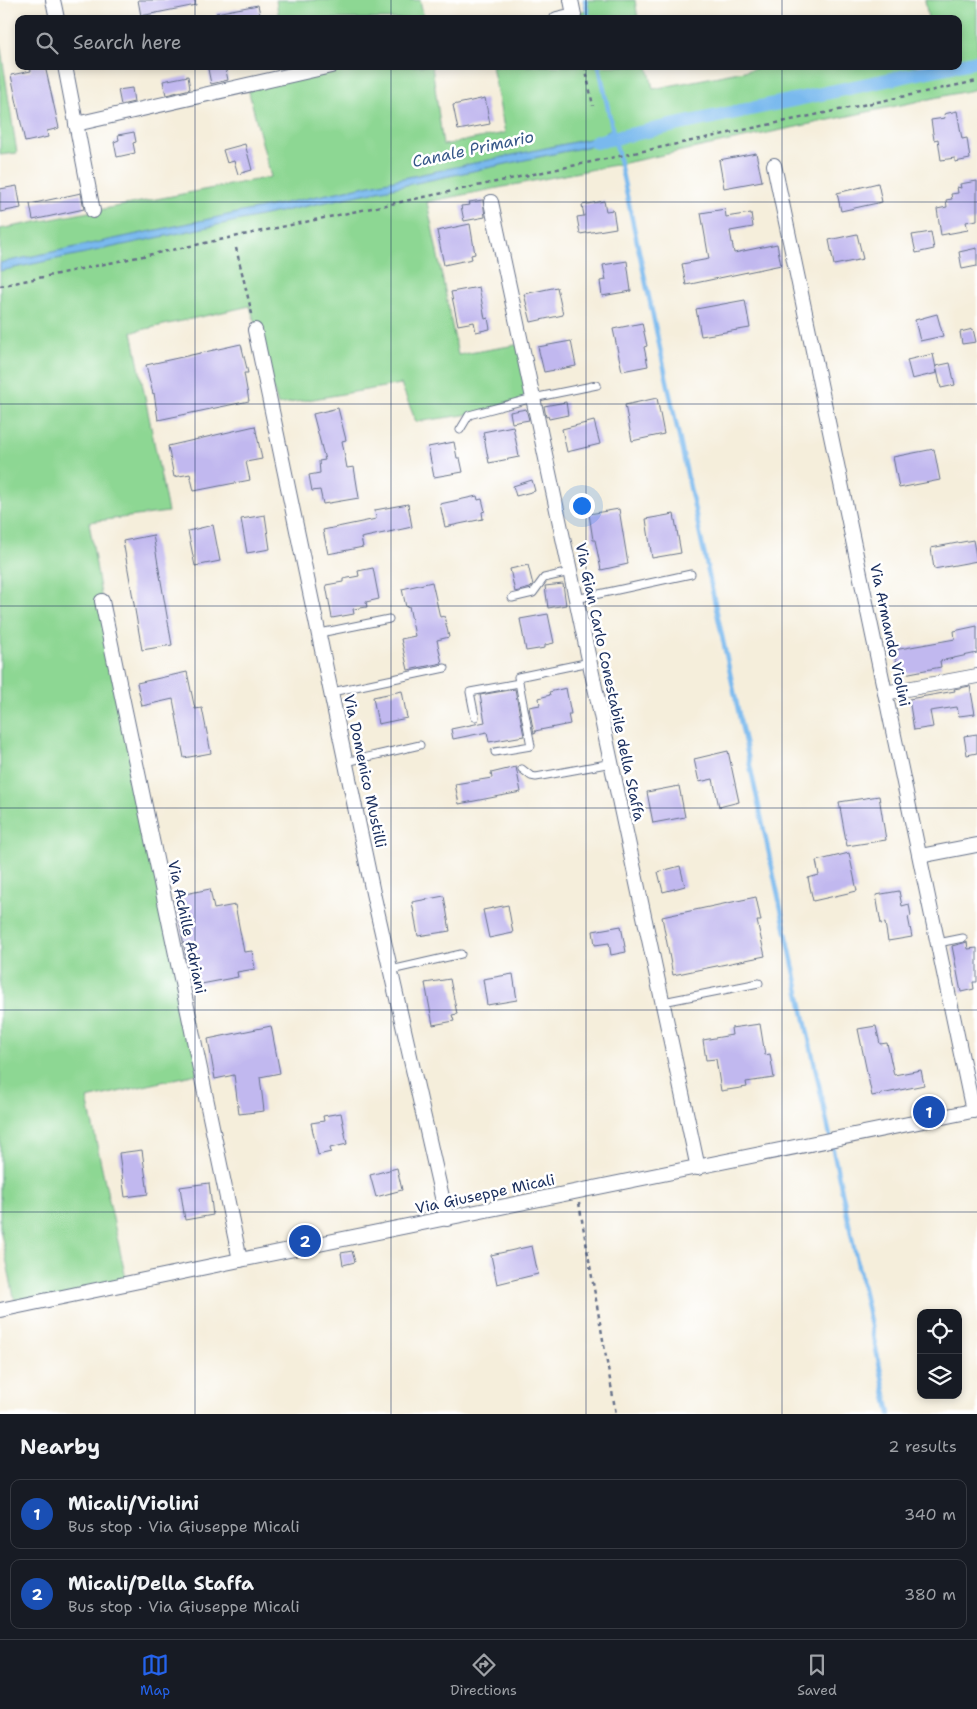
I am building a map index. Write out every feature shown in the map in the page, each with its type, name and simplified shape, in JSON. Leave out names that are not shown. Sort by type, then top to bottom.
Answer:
[{"type":"street","points":[[53,0],[56,15]]},
{"type":"street","points":[[570,0],[574,15]]},
{"type":"street","points":[[66,70],[93,211]]},
{"type":"street","points":[[76,124],[313,70]]},
{"type":"street","name":"Via Armando Violini","points":[[774,165],[975,1111]]},
{"type":"street","name":"Via Gian Carlo Conestabile della Staffa","points":[[491,202],[698,1168]]},
{"type":"street","name":"Via Domenico Mustilli","points":[[255,330],[346,762],[447,1218]]},
{"type":"street","name":"Via Achille Adriani","points":[[102,601],[240,1260]]},
{"type":"street","points":[[885,693],[977,676]]},
{"type":"street","points":[[920,856],[977,845]]},
{"type":"street","name":"Via Giuseppe Micali","points":[[0,1310],[975,1111]]},
{"type":"lane","points":[[460,430],[469,415],[533,398],[597,385]]},
{"type":"lane","points":[[512,598],[533,593],[544,578],[570,572]]},
{"type":"lane","points":[[576,599],[691,574]]},
{"type":"lane","points":[[320,633],[389,619]]},
{"type":"lane","points":[[495,752],[530,746],[518,677],[590,662]]},
{"type":"lane","points":[[332,692],[445,668]]},
{"type":"lane","points":[[475,716],[470,692],[519,683]]},
{"type":"lane","points":[[346,762],[420,745]]},
{"type":"lane","points":[[522,769],[531,776],[536,777],[612,763]]},
{"type":"lane","points":[[938,943],[963,938]]},
{"type":"lane","points":[[391,970],[461,954]]},
{"type":"lane","points":[[663,1002],[759,982]]},
{"type":"path","points":[[586,70],[594,106]]},
{"type":"path","points":[[0,286],[977,81]]},
{"type":"path","points":[[236,248],[255,330]]},
{"type":"path","points":[[577,1192],[616,1414]]},
{"type":"green space","points":[[276,0],[420,0],[423,15],[278,15]]},
{"type":"green space","points":[[587,0],[635,0],[637,15],[563,15],[589,10]]},
{"type":"green space","points":[[925,0],[977,0],[977,89],[620,164],[427,202],[458,355],[521,344],[533,398],[477,413],[416,422],[401,384],[278,405],[250,306],[132,332],[168,512],[89,522],[102,601],[201,1073],[87,1099],[127,1283],[16,1307],[0,1228],[0,229],[271,177],[247,85],[287,76],[286,70],[433,70],[443,145],[505,133],[493,70],[649,70],[653,89],[749,70],[962,70],[962,15],[927,15]]},
{"type":"green space","points":[[0,43],[17,153],[0,155]]},
{"type":"water","points":[[612,127],[616,145],[605,143],[0,271],[0,263],[603,136]]},
{"type":"building","points":[[138,0],[195,0],[196,5],[141,15]]},
{"type":"building","points":[[258,5],[260,15],[216,15],[216,13]]},
{"type":"building","points":[[46,70],[59,128],[47,131],[48,137],[25,142],[11,75]]},
{"type":"building","points":[[208,70],[226,70],[228,80],[211,84]]},
{"type":"building","points":[[188,76],[190,89],[166,95],[163,81]]},
{"type":"building","points":[[132,88],[134,102],[121,105],[118,90]]},
{"type":"building","points":[[485,98],[490,124],[458,130],[453,105]]},
{"type":"building","points":[[957,111],[962,139],[967,138],[970,159],[955,162],[955,158],[941,160],[938,139],[934,140],[931,120],[945,118],[944,114]]},
{"type":"building","points":[[134,132],[136,142],[133,143],[135,153],[117,157],[114,142],[119,140],[118,135]]},
{"type":"building","points":[[245,144],[252,170],[238,174],[234,161],[227,163],[223,150]]},
{"type":"building","points":[[756,153],[762,181],[724,188],[719,160]]},
{"type":"building","points":[[977,181],[977,220],[966,222],[968,230],[941,235],[937,209],[947,207],[946,200],[952,199],[951,194],[958,193],[957,187],[961,188],[960,184]]},
{"type":"building","points":[[878,183],[882,202],[841,211],[837,193]]},
{"type":"building","points":[[17,186],[21,208],[0,212],[0,189]]},
{"type":"building","points":[[81,193],[84,209],[33,220],[30,204]]},
{"type":"building","points":[[483,200],[485,217],[464,221],[461,206],[470,205],[469,202]]},
{"type":"building","points":[[604,201],[606,211],[613,210],[616,228],[580,234],[577,217],[584,216],[582,205]]},
{"type":"building","points":[[725,209],[726,217],[751,213],[753,227],[730,231],[734,253],[777,244],[781,265],[686,285],[682,264],[709,259],[701,213]]},
{"type":"building","points":[[470,224],[475,254],[471,255],[472,259],[444,265],[437,231]]},
{"type":"building","points":[[931,232],[934,249],[916,253],[912,235]]},
{"type":"building","points":[[857,234],[863,259],[834,265],[829,240]]},
{"type":"building","points":[[977,248],[977,266],[962,269],[959,252]]},
{"type":"building","points":[[627,261],[631,291],[602,296],[600,281],[606,280],[603,265]]},
{"type":"building","points":[[479,287],[485,319],[488,318],[490,329],[476,332],[474,322],[458,325],[451,292]]},
{"type":"building","points":[[557,287],[563,315],[531,322],[524,294]]},
{"type":"building","points":[[745,300],[750,328],[701,336],[696,309]]},
{"type":"building","points":[[937,314],[943,336],[920,341],[915,320]]},
{"type":"building","points":[[642,323],[647,346],[644,347],[648,366],[622,371],[613,329]]},
{"type":"building","points":[[973,329],[976,342],[962,344],[960,332]]},
{"type":"building","points":[[571,341],[576,366],[544,372],[538,347]]},
{"type":"building","points":[[241,344],[248,373],[244,373],[249,401],[158,420],[154,393],[146,365]]},
{"type":"building","points":[[933,354],[937,373],[912,379],[907,360]]},
{"type":"building","points":[[950,363],[955,385],[941,388],[936,366]]},
{"type":"building","points":[[657,398],[664,434],[632,441],[625,405]]},
{"type":"building","points":[[566,402],[568,415],[549,419],[548,416],[546,417],[544,406]]},
{"type":"building","points":[[338,408],[346,440],[342,441],[347,468],[354,467],[359,498],[323,504],[320,490],[312,491],[309,475],[320,473],[319,461],[325,460],[313,414]]},
{"type":"building","points":[[526,409],[529,420],[512,423],[510,412]]},
{"type":"building","points":[[594,421],[600,444],[567,452],[562,429]]},
{"type":"building","points":[[255,426],[262,459],[246,462],[250,480],[194,491],[190,474],[174,477],[168,446]]},
{"type":"building","points":[[513,426],[519,457],[489,463],[483,432]]},
{"type":"building","points":[[454,442],[457,458],[460,458],[463,472],[434,477],[428,447]]},
{"type":"building","points":[[934,449],[940,480],[899,488],[893,457]]},
{"type":"building","points":[[532,480],[535,491],[516,496],[513,486]]},
{"type":"building","points":[[477,496],[478,500],[482,499],[485,511],[482,512],[483,519],[445,527],[440,504]]},
{"type":"building","points":[[408,504],[412,527],[361,538],[363,547],[328,554],[323,530],[376,519],[375,510]]},
{"type":"building","points":[[619,509],[628,564],[601,570],[595,540],[593,540],[589,514]]},
{"type":"building","points":[[674,514],[681,553],[652,558],[646,519]]},
{"type":"building","points":[[265,515],[270,549],[247,553],[241,519]]},
{"type":"building","points":[[213,525],[220,561],[195,566],[188,531]]},
{"type":"building","points":[[153,535],[172,645],[142,650],[123,541]]},
{"type":"building","points":[[973,540],[977,561],[934,569],[931,548]]},
{"type":"building","points":[[528,565],[533,585],[530,588],[515,592],[510,569]]},
{"type":"building","points":[[373,568],[379,599],[366,602],[367,607],[353,609],[354,614],[332,618],[326,585],[343,582],[343,579],[359,576],[358,571]]},
{"type":"building","points":[[432,582],[440,617],[444,616],[449,637],[437,640],[442,663],[408,670],[401,639],[415,636],[409,606],[406,607],[402,589]]},
{"type":"building","points":[[563,584],[566,605],[548,608],[545,586]]},
{"type":"building","points":[[548,614],[554,643],[545,645],[545,648],[526,651],[520,619]]},
{"type":"building","points":[[977,626],[977,653],[940,661],[941,667],[899,675],[894,650],[955,639],[954,631]]},
{"type":"building","points":[[187,672],[195,709],[202,708],[211,753],[184,758],[173,699],[142,706],[137,683]]},
{"type":"building","points":[[970,686],[975,714],[959,716],[957,707],[930,711],[933,727],[914,730],[909,699],[955,691],[954,689]]},
{"type":"building","points":[[566,688],[571,714],[568,714],[570,724],[535,731],[536,733],[534,734],[529,707],[540,705],[539,698],[550,695],[549,692]]},
{"type":"building","points":[[515,689],[524,736],[489,742],[487,732],[453,739],[451,729],[485,722],[480,695]]},
{"type":"building","points":[[402,691],[407,718],[378,724],[373,697]]},
{"type":"building","points":[[977,734],[977,753],[967,755],[964,736]]},
{"type":"building","points":[[728,751],[739,802],[719,807],[713,779],[699,782],[694,759]]},
{"type":"building","points":[[516,767],[521,792],[459,804],[455,784],[492,778],[491,773]]},
{"type":"building","points":[[679,786],[685,817],[653,823],[647,792]]},
{"type":"building","points":[[879,796],[886,840],[847,846],[839,802]]},
{"type":"building","points":[[849,853],[857,891],[813,901],[808,878],[819,875],[816,861]]},
{"type":"building","points":[[680,866],[685,886],[663,892],[658,872]]},
{"type":"building","points":[[210,889],[214,909],[235,905],[244,952],[252,951],[255,969],[237,972],[238,977],[191,986],[175,896]]},
{"type":"building","points":[[899,891],[902,906],[909,904],[911,916],[908,917],[912,937],[888,941],[885,923],[881,924],[876,895]]},
{"type":"building","points":[[444,896],[450,931],[418,936],[412,902]]},
{"type":"building","points":[[756,897],[761,921],[757,921],[765,956],[673,975],[662,917]]},
{"type":"building","points":[[508,905],[513,933],[489,938],[483,910]]},
{"type":"building","points":[[621,926],[626,952],[611,955],[609,943],[595,945],[593,931]]},
{"type":"building","points":[[967,942],[968,949],[977,948],[977,982],[973,982],[974,989],[961,992],[952,946]]},
{"type":"building","points":[[513,974],[517,1000],[487,1005],[483,979]]},
{"type":"building","points":[[450,979],[457,1014],[452,1015],[454,1021],[433,1025],[425,983]]},
{"type":"building","points":[[760,1024],[765,1055],[770,1054],[774,1078],[746,1082],[747,1087],[721,1091],[716,1059],[706,1060],[703,1040],[732,1035],[731,1028]]},
{"type":"building","points":[[271,1026],[280,1073],[260,1077],[264,1111],[239,1114],[234,1075],[215,1079],[208,1039]]},
{"type":"building","points":[[876,1026],[880,1044],[887,1043],[894,1075],[921,1070],[924,1085],[872,1096],[858,1029]]},
{"type":"building","points":[[341,1113],[347,1144],[330,1148],[331,1152],[318,1155],[311,1123],[324,1121],[323,1116]]},
{"type":"building","points":[[142,1150],[148,1194],[125,1197],[119,1153]]},
{"type":"building","points":[[397,1168],[402,1190],[376,1197],[370,1175]]},
{"type":"building","points":[[209,1183],[213,1215],[185,1220],[180,1187]]},
{"type":"building","points":[[532,1246],[538,1274],[497,1284],[491,1255]]},
{"type":"building","points":[[352,1251],[355,1262],[343,1265],[341,1253]]},
{"type":"waterway","points":[[585,0],[588,15]]},
{"type":"waterway","name":"Canale Primario","points":[[962,64],[977,61]]},
{"type":"waterway","points":[[600,70],[613,132]]},
{"type":"waterway","name":"Canale Primario","points":[[596,142],[933,70]]},
{"type":"waterway","points":[[615,140],[890,1414]]},
{"type":"place","name":"Micali/Violini","points":[[929,1112]]},
{"type":"place","name":"Micali/Della Staffa","points":[[305,1241]]}]
